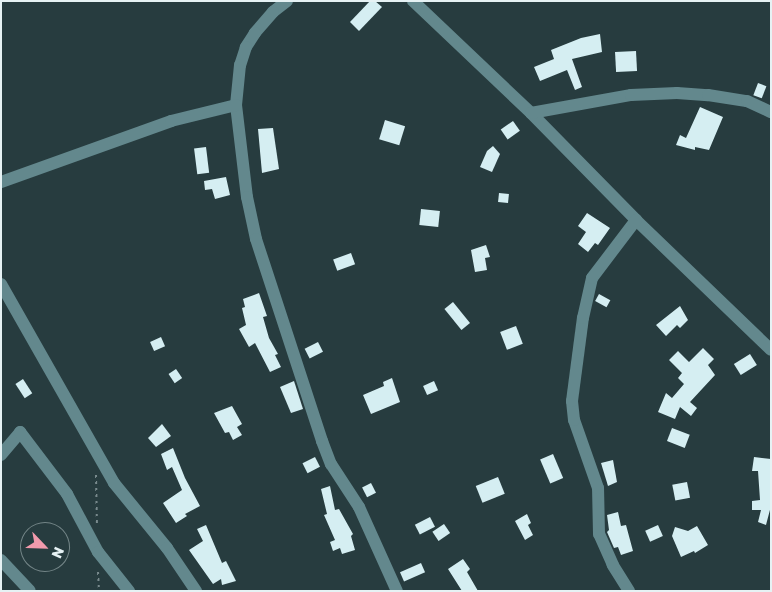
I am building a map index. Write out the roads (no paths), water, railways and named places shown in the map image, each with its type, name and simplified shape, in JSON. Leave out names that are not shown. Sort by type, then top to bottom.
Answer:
[{"type":"street","points":[[286,1],[273,12],[246,48],[240,65],[236,105],[247,197],[256,239],[322,441],[331,464],[359,507],[397,591]]},
{"type":"street","points":[[413,1],[771,350]]},
{"type":"street","points":[[530,113],[632,95],[677,93],[708,95],[747,101],[771,112]]},
{"type":"street","points":[[1,182],[171,120],[236,105]]},
{"type":"street","points":[[628,591],[613,565],[599,534],[598,488],[574,420],[572,401],[583,318],[592,278],[636,220]]},
{"type":"street","points":[[1,284],[114,483],[167,548],[196,591]]},
{"type":"street","points":[[1,455],[20,432],[67,494],[98,552],[128,591]]},
{"type":"street","points":[[1,560],[30,591]]}]
